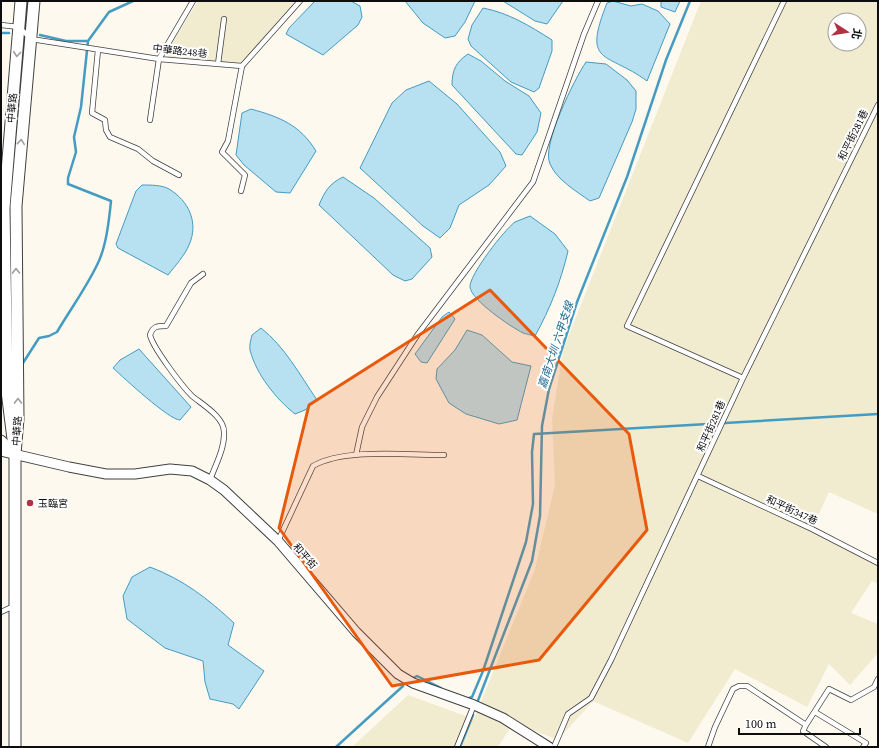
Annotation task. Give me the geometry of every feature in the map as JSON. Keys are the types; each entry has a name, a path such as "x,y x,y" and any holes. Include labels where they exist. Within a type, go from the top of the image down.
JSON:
{"street":[{"name":"中華路","path":"15,454 4,394 3,208 21,1"},
{"name":"中華路","path":"15,747 15,454 18,419 16,206 34,1"},
{"path":"1,440 15,454"},
{"name":"和平街","path":"1,451 69,468 106,474 135,474 170,470 192,472 210,480 224,490 278,541 356,632 398,674 413,683 474,705 503,718 549,747"}],"lane":[{"path":"150,120 159,59 193,1"},
{"path":"241,191 244,175 222,152 228,141 242,66 300,1"},
{"path":"356,455 362,427 376,397 418,334 534,182 584,34 598,1"},
{"path":"743,378 627,326 784,1"},
{"path":"218,64 224,19"},
{"path":"1,25 19,27 31,39"},
{"name":"中華路248巷","path":"31,39 159,59 242,66"},
{"path":"98,50 92,113 105,120 106,130 110,136 138,149 152,161 179,175"},
{"name":"和平街281巷","path":"554,747 568,714 591,698 598,685 743,378 878,105"},
{"path":"203,274 191,283 166,326 156,326 152,329 150,335 170,369 192,395 212,413 223,426 223,442 210,480"},
{"path":"278,541 313,466 325,459 356,455 444,455"},
{"name":"和平街347巷","path":"698,476 812,529 878,563"},
{"path":"1,612 15,606"},
{"path":"826,747 803,731 829,689 851,700 874,687 878,679"},
{"path":"708,747 715,727 733,689 739,686 747,686 806,725"},
{"path":"458,747 474,705"},
{"path":"815,712 866,743 863,747"}],"highlighted area":[{"path":"490,290 629,434 647,530 539,660 392,686 279,528 309,405"}],"shaded area":[{"path":"198,1 300,1 242,66 170,60 166,53"},
{"path":"701,1 878,1 878,514 829,492 812,529 878,559 878,584 872,581 851,613 878,624 878,653 850,685 829,664 807,707 735,669 688,743 593,701 558,740 514,722 498,747 352,747 408,695 474,719 535,569 555,485 552,419 563,350"}],"water":[{"path":"315,1 351,1 360,6 362,17 358,25 323,55 286,34 289,28"},
{"path":"405,1 475,1 465,22 455,36 445,38 423,23"},
{"path":"503,1 563,1 547,24 535,21"},
{"path":"613,1 631,6 642,4 658,11 670,24 647,81 610,60 602,54 598,47 597,38 600,23 607,3"},
{"path":"661,1 680,1 675,12 661,7"},
{"path":"483,8 502,13 527,25 552,40 552,51 539,88 534,92 511,82 471,46 468,39 472,25"},
{"path":"468,54 481,61 505,81 529,96 541,113 537,132 522,155 516,154 452,85 454,71 458,63"},
{"path":"586,62 606,64 627,80 636,91 636,109 632,122 599,198 590,201 567,185 557,175 550,164 549,155 550,143 560,112 574,82"},
{"path":"429,81 457,104 500,152 506,166 489,185 459,205 450,228 440,238 423,226 360,168 392,103 406,90"},
{"path":"251,109 271,115 296,128 310,142 316,151 290,193 276,192 244,165 236,155 242,113"},
{"path":"343,177 374,198 430,248 432,257 412,279 405,281 393,275 319,205 328,188 334,182"},
{"path":"142,185 160,186 169,189 182,200 190,213 193,229 192,237 182,257 168,275 118,248 116,244 136,191"},
{"path":"530,216 555,234 568,251 562,273 546,316 535,336 523,333 492,313 477,299 470,287 471,281 481,263 504,233 515,222"},
{"path":"449,312 455,319 427,363 421,362 415,354 442,317"},
{"path":"261,328 285,353 317,400 305,410 295,414 288,408 274,393 257,368 250,350 250,345 252,335"},
{"path":"467,330 482,335 512,362 531,366 517,420 499,424 466,414 449,403 436,379 437,369 455,350"},
{"path":"139,349 191,407 180,420 166,413 113,368 120,360"},
{"path":"150,567 195,590 234,623 228,645 264,671 239,709 233,704 210,699 205,682 203,661 165,648 127,619 123,596 132,577"}],"waterway":[{"path":"40,35 66,41 88,41 109,12 133,1"},
{"name":"嘉南大圳 六甲支線","path":"477,703 532,561 540,516 542,426 549,389 577,302 627,177 666,60 690,1"},
{"path":"1,33 9,33"},
{"path":"23,363 39,338 49,336 57,332 93,274 103,251 107,234 111,201 68,184 68,178 76,152 74,137 81,107 88,41"},
{"path":"467,699 472,697 483,671 526,542 533,504 532,452 534,434 878,414"},
{"path":"413,678 417,676 441,688"},
{"path":"336,747 403,686"},
{"name":"嘉南大圳 六甲支線","path":"460,747 473,715"}],"place":[{"name":"玉臨宮","path":"30,503"}]}
